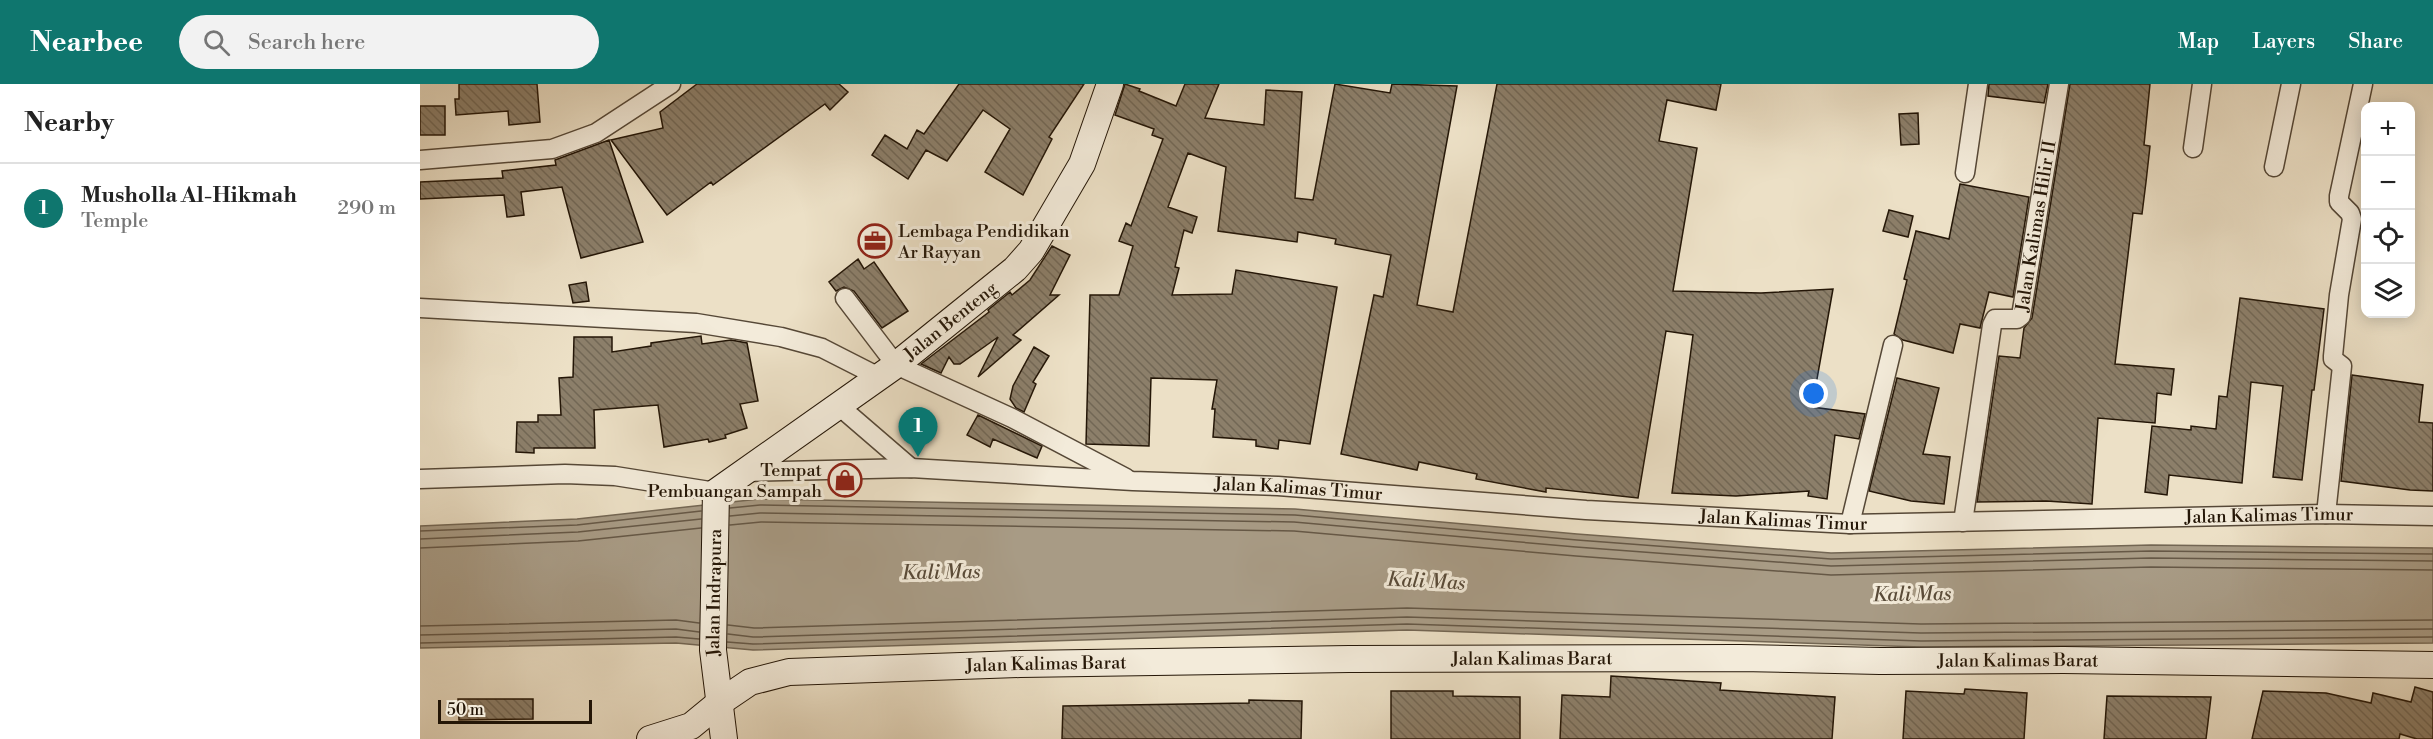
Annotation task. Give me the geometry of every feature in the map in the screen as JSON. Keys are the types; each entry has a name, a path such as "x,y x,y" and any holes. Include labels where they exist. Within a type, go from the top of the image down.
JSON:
{"street":[{"path":"420,159 552,148 578,140 612,124 671,84"},
{"name":"Jalan Benteng","path":"715,498 744,472 887,371 1015,269 1031,251 1082,164 1110,84"},
{"path":"1965,173 1978,84"},
{"name":"Jalan Kalimas Hilir II","path":"1963,522 1992,325 1995,319 2017,319 2020,316 2059,84"},
{"path":"2193,148 2202,84"},
{"path":"2274,167 2291,84"},
{"path":"2326,514 2342,366 2333,359 2333,356 2339,295 2352,219 2350,213 2339,202 2339,196 2362,84"},
{"path":"845,298 887,371"},
{"name":"Jalan Kalimas Timur","path":"420,308 696,322 781,337 822,348 1012,418 1133,481"},
{"path":"1850,524 1893,345"},
{"path":"839,406 911,468"},
{"name":"Jalan Kalimas Timur","path":"744,472 911,468 1133,481 1278,486 1586,510 1850,524 2326,514 2433,516"},
{"path":"420,479 566,474 615,476 715,498"},
{"name":"Jalan Indrapura","path":"715,498 713,650 724,739"},
{"name":"Jalan Kalimas Barat","path":"650,739 691,726 718,703 750,682 789,672 1043,663 1254,659 1740,658 2433,665"}],"water":[{"name":"Kali Mas","path":"759,499 1295,509 1577,534 1831,553 2151,545 2433,548 2433,643 1921,647 1407,630 753,650 676,643 420,648 420,526 577,519"}],"building":[{"path":"459,84 537,84 540,122 509,125 508,111 456,115 455,99 459,99"},
{"path":"697,84 839,84 848,92 830,110 825,104 713,185 711,182 667,215 611,140 663,128 660,112"},
{"path":"959,84 1084,84 1049,137 1052,139 1023,195 985,172 1010,129 983,110 947,161 926,150 908,179 872,155 885,135 907,149 917,130 924,134"},
{"path":"1125,84 1176,106 1185,84 1219,84 1205,118 1264,125 1266,90 1302,92 1295,198 1313,200 1335,84 1390,93 1392,84 1457,86 1417,305 1453,312 1497,84 1721,84 1716,110 1667,100 1659,141 1697,148 1673,291 1761,293 1833,289 1812,407 1865,414 1859,439 1835,435 1827,499 1808,496 1809,491 1736,496 1672,493 1693,335 1666,331 1638,498 1546,488 1546,492 1476,479 1477,474 1419,462 1417,470 1341,454 1374,295 1383,297 1391,255 1335,244 1336,239 1298,232 1297,242 1218,231 1226,167 1188,153 1168,207 1197,217 1192,233 1184,230 1175,267 1179,268 1172,295 1232,294 1236,270 1337,287 1310,444 1279,440 1278,449 1256,446 1256,440 1213,437 1215,409 1212,409 1217,380 1151,378 1149,446 1086,444 1090,295 1119,295 1133,246 1119,241 1126,223 1131,226 1163,139 1152,135 1154,129 1115,115"},
{"path":"1989,84 2048,84 2044,103 1988,96"},
{"path":"2070,84 2150,84 2144,145 2150,146 2142,214 2133,213 2115,364 2174,369 2171,395 2157,393 2155,423 2098,418 2092,504 2046,501 1977,502 1999,356 2020,358 2024,328 2032,318"},
{"path":"420,106 445,106 445,135 420,135"},
{"path":"1918,113 1919,144 1901,145 1899,114"},
{"path":"609,140 643,242 581,258 562,187 521,192 524,215 507,217 504,195 420,199 420,182 503,178 502,171 556,165 555,160"},
{"path":"1960,184 2029,197 2013,297 1989,292 1980,328 1960,324 1953,353 1903,340 1894,334 1916,231 1949,239"},
{"path":"1889,210 1913,216 1908,237 1883,231"},
{"path":"1052,246 1070,255 1050,295 1059,295 1013,335 1021,340 978,377 998,337 960,364 954,364 949,357 941,373 921,364 989,312 988,310 1010,292 1012,295 1030,280"},
{"path":"858,259 864,269 874,262 908,311 882,328 854,291 844,287 836,291 829,282"},
{"path":"586,282 589,301 573,303 569,285"},
{"path":"2240,298 2324,309 2302,480 2273,477 2283,386 2251,382 2242,483 2169,475 2167,495 2145,492 2152,426 2191,430 2191,426 2216,429 2219,396 2227,397"},
{"path":"701,336 702,344 731,340 747,343 758,401 740,404 747,428 725,435 726,438 709,442 708,439 664,447 658,405 594,410 595,448 534,448 534,453 516,452 517,422 538,422 538,415 561,415 559,378 573,377 574,337 612,337 612,352 651,346 651,343"},
{"path":"1034,347 1049,356 1033,382 1036,384 1024,412 1016,408 1010,399 1013,386"},
{"path":"2352,375 2423,385 2419,422 2433,423 2433,491 2341,481"},
{"path":"1897,378 1939,388 1923,454 1950,457 1944,504 1911,501 1869,491"},
{"path":"978,415 1042,446 1037,458 993,439 990,447 967,435"},
{"path":"1611,676 1721,683 1720,690 1835,697 1832,739 1560,739 1562,695 1610,697"},
{"path":"2415,687 2433,692 2433,739 2417,739 2400,734 2399,739 2252,739 2263,691 2326,693 2371,703 2373,693 2411,702"},
{"path":"1965,689 2027,693 2024,739 1903,739 1906,691 1964,694"},
{"path":"1391,691 1453,691 1453,696 1520,697 1520,739 1391,739"},
{"path":"2107,696 2211,697 2206,739 2104,739"},
{"path":"458,699 533,699 533,719 459,720"},
{"path":"1249,700 1302,701 1301,739 1062,739 1063,706 1249,703"}],"place":[{"name":"Lembaga Pendidikan Ar Rayyan","path":"875,241"},
{"name":"Musholla Al-Hikmah","path":"918,457"},
{"name":"Tempat Pembuangan Sampah","path":"845,480"}]}
